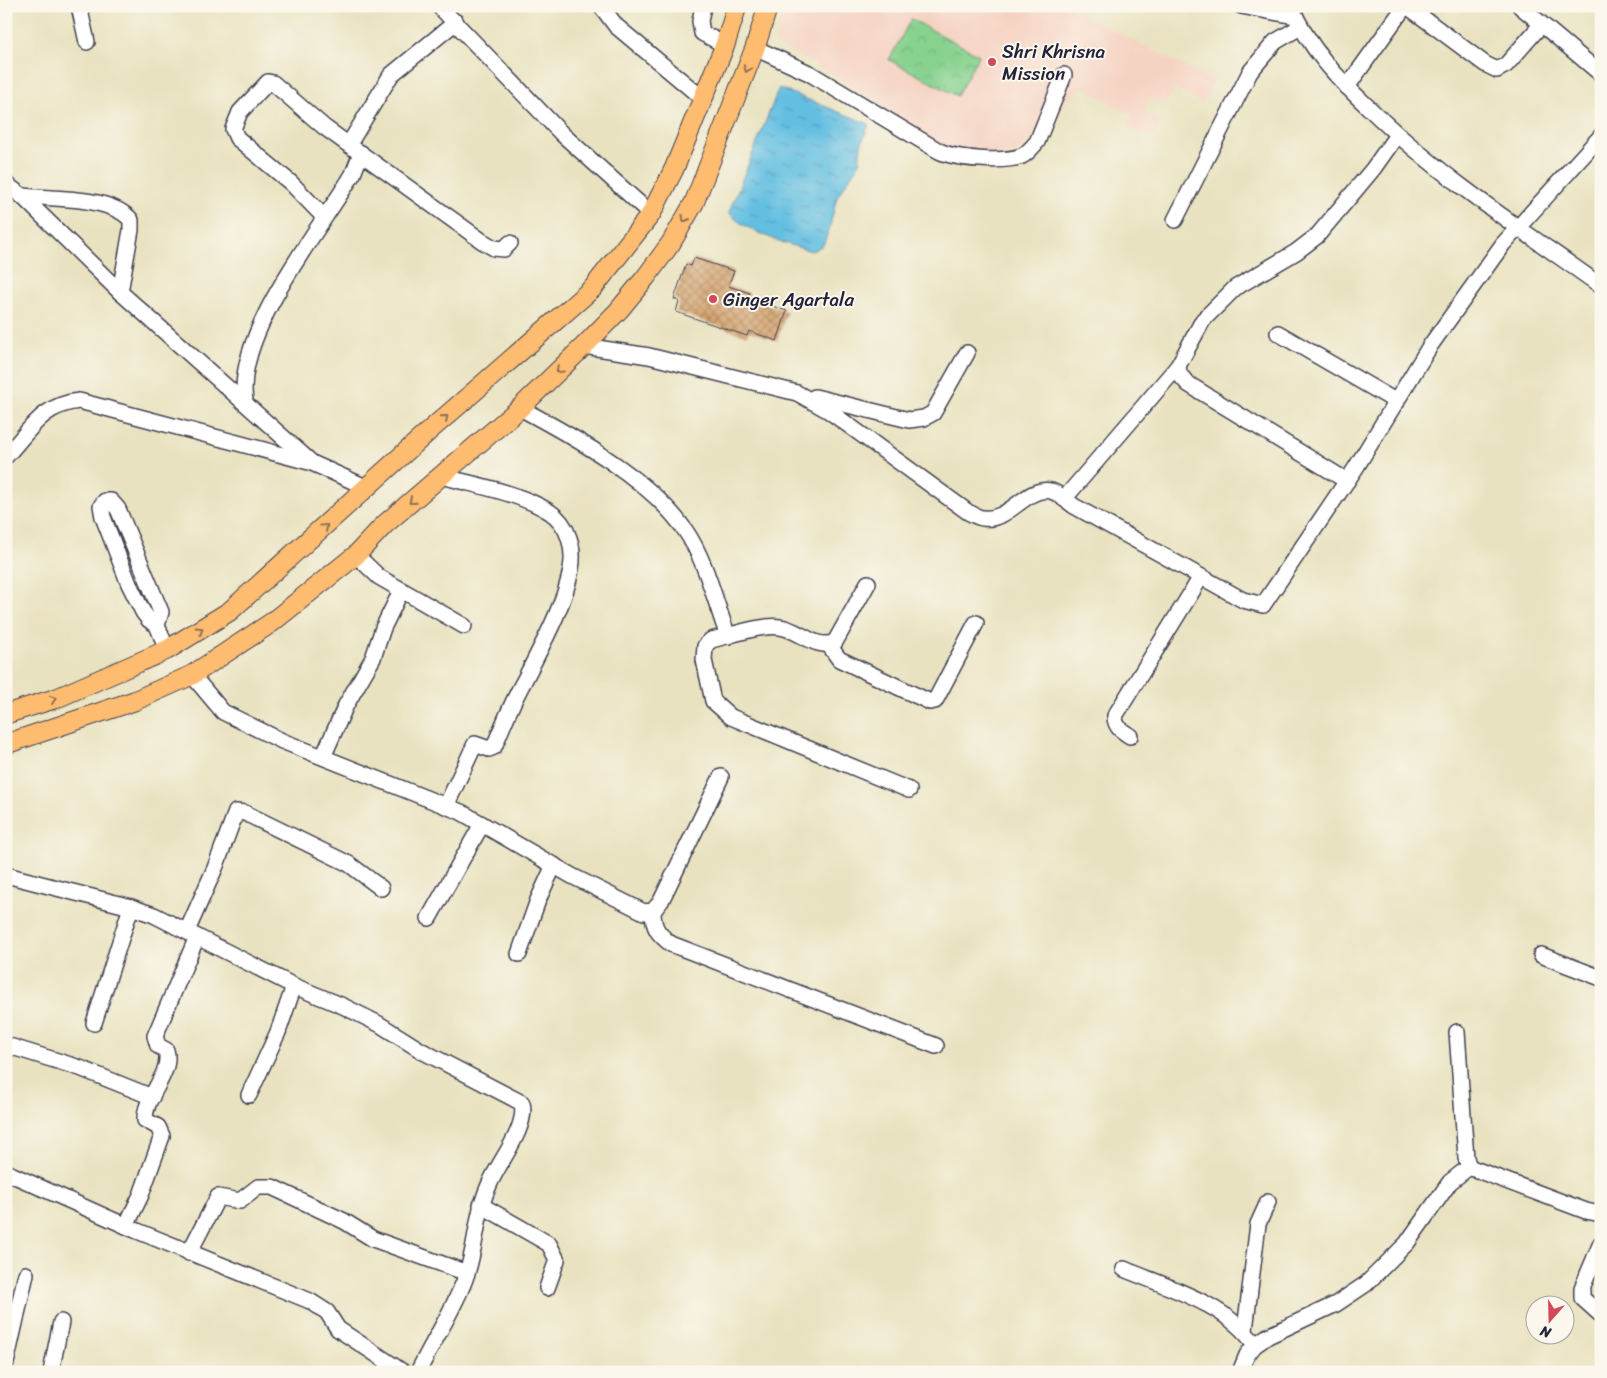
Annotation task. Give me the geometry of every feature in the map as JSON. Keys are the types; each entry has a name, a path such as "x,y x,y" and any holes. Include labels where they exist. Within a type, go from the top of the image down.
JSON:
{"main road":[{"path":"6,714 57,698 167,650 230,611 430,430 593,288 651,214 674,169 725,46 737,6"},
{"path":"6,744 134,700 192,675 271,623 356,556 384,525 520,408 619,310 671,243 694,203 755,48 768,6"}],"street":[{"path":"79,6 87,42"},
{"path":"439,6 562,134 651,214"},
{"path":"601,6 616,26 702,98"},
{"path":"704,6 700,21 702,33 725,46"},
{"path":"1241,6 1296,16 1326,64 1397,135 1516,228 1601,286"},
{"path":"1347,87 1406,6 1485,64 1497,70 1506,65 1541,25"},
{"path":"1520,6 1601,74"},
{"path":"1175,220 1250,72 1296,16"},
{"path":"245,402 243,388 247,367 262,322 324,217 353,174 355,149 391,75 456,22"},
{"path":"755,48 808,73 947,155 977,158 1016,158 1030,150 1036,142 1064,75"},
{"path":"324,217 290,183 237,138 234,129 235,123 246,105 264,83 269,82 355,149 494,248 504,249 510,243"},
{"path":"1064,499 1178,366 1202,320 1235,288 1296,252 1317,236 1373,169 1397,135"},
{"path":"797,393 829,411 968,512 983,518 1013,509 1031,494 1040,490 1053,492 1243,600 1252,604 1263,605 1347,480 1430,346 1503,244 1601,136"},
{"path":"6,184 22,196 120,292 312,463"},
{"path":"22,196 98,203 115,207 124,212 131,220 131,230 120,292"},
{"path":"1278,333 1397,402"},
{"path":"584,346 649,356 909,420 924,418 933,413 967,354"},
{"path":"1178,366 1179,374 1188,384 1347,480"},
{"path":"6,456 39,417 63,402 79,401 312,463 368,488"},
{"path":"520,408 591,449 666,506 690,539 702,565 728,636"},
{"path":"442,476 502,492 551,513 566,528 572,550 571,570 557,611 542,648 511,706 494,747 489,749 475,744 446,806"},
{"path":"157,625 161,612 118,509 111,501 105,501 101,506 103,517 129,584 143,612 149,620 157,625 167,650"},
{"path":"356,556 379,577 464,626"},
{"path":"1130,736 1120,730 1115,716 1201,577"},
{"path":"868,583 835,642 828,645 815,642 780,626 711,640 705,646 703,653 713,701 731,717 909,790"},
{"path":"323,757 346,705 373,658 383,628 401,591"},
{"path":"828,645 838,659 930,702 935,700 976,623"},
{"path":"192,675 224,712 323,757 446,806 644,912 653,911"},
{"path":"721,777 661,901 653,911 653,924 659,936 671,944 936,1046"},
{"path":"126,1226 141,1195 162,1136 158,1128 145,1120 152,1097 167,1062 166,1050 158,1046 155,1036 236,812 245,813 349,864 380,888"},
{"path":"429,918 482,824"},
{"path":"519,954 538,900 554,865"},
{"path":"6,875 131,907 192,934 294,986 343,1006 422,1051 522,1103 524,1112 520,1125 489,1184 481,1205 467,1273 418,1372"},
{"path":"94,1022 131,907"},
{"path":"1541,955 1601,978"},
{"path":"249,1096 278,1032 294,986"},
{"path":"1457,1032 1466,1158 1469,1167"},
{"path":"6,1045 80,1068 152,1097"},
{"path":"1469,1167 1586,1211 1601,1214"},
{"path":"1240,1372 1247,1355 1255,1345 1268,1336 1336,1304 1366,1284 1407,1243 1450,1182 1469,1167"},
{"path":"6,1172 126,1226 310,1301 326,1312 338,1329 404,1372"},
{"path":"190,1253 218,1197 240,1201 258,1187 272,1187 322,1210 373,1239 467,1273"},
{"path":"1245,1330 1258,1224 1268,1202"},
{"path":"481,1205 549,1244 556,1260 547,1288"},
{"path":"1601,1243 1582,1288 1582,1298 1601,1315"},
{"path":"1124,1269 1193,1298 1245,1330 1255,1345"},
{"path":"6,1363 26,1274"},
{"path":"51,1372 62,1322"}],"shaded area":[{"name":"Shri Khrisna Mission","path":"785,6 1065,6 1213,81 1202,104 1175,88 1166,104 1149,98 1143,113 1160,121 1154,138 1126,126 1132,115 1082,87 1014,155 953,155 848,83 775,43"}],"green space":[{"path":"911,19 979,55 957,96 889,60"}],"water":[{"path":"779,88 869,124 861,145 859,164 837,197 829,230 823,245 812,251 755,231 735,219 729,212"}],"building":[{"name":"Ginger Agartala","path":"694,258 734,271 728,286 750,293 748,298 787,311 777,341 749,331 747,336 676,312 679,301 674,299 686,264 691,266"}],"place":[{"name":"Shri Khrisna Mission","path":"992,62"},
{"name":"Ginger Agartala","path":"713,299"}]}
